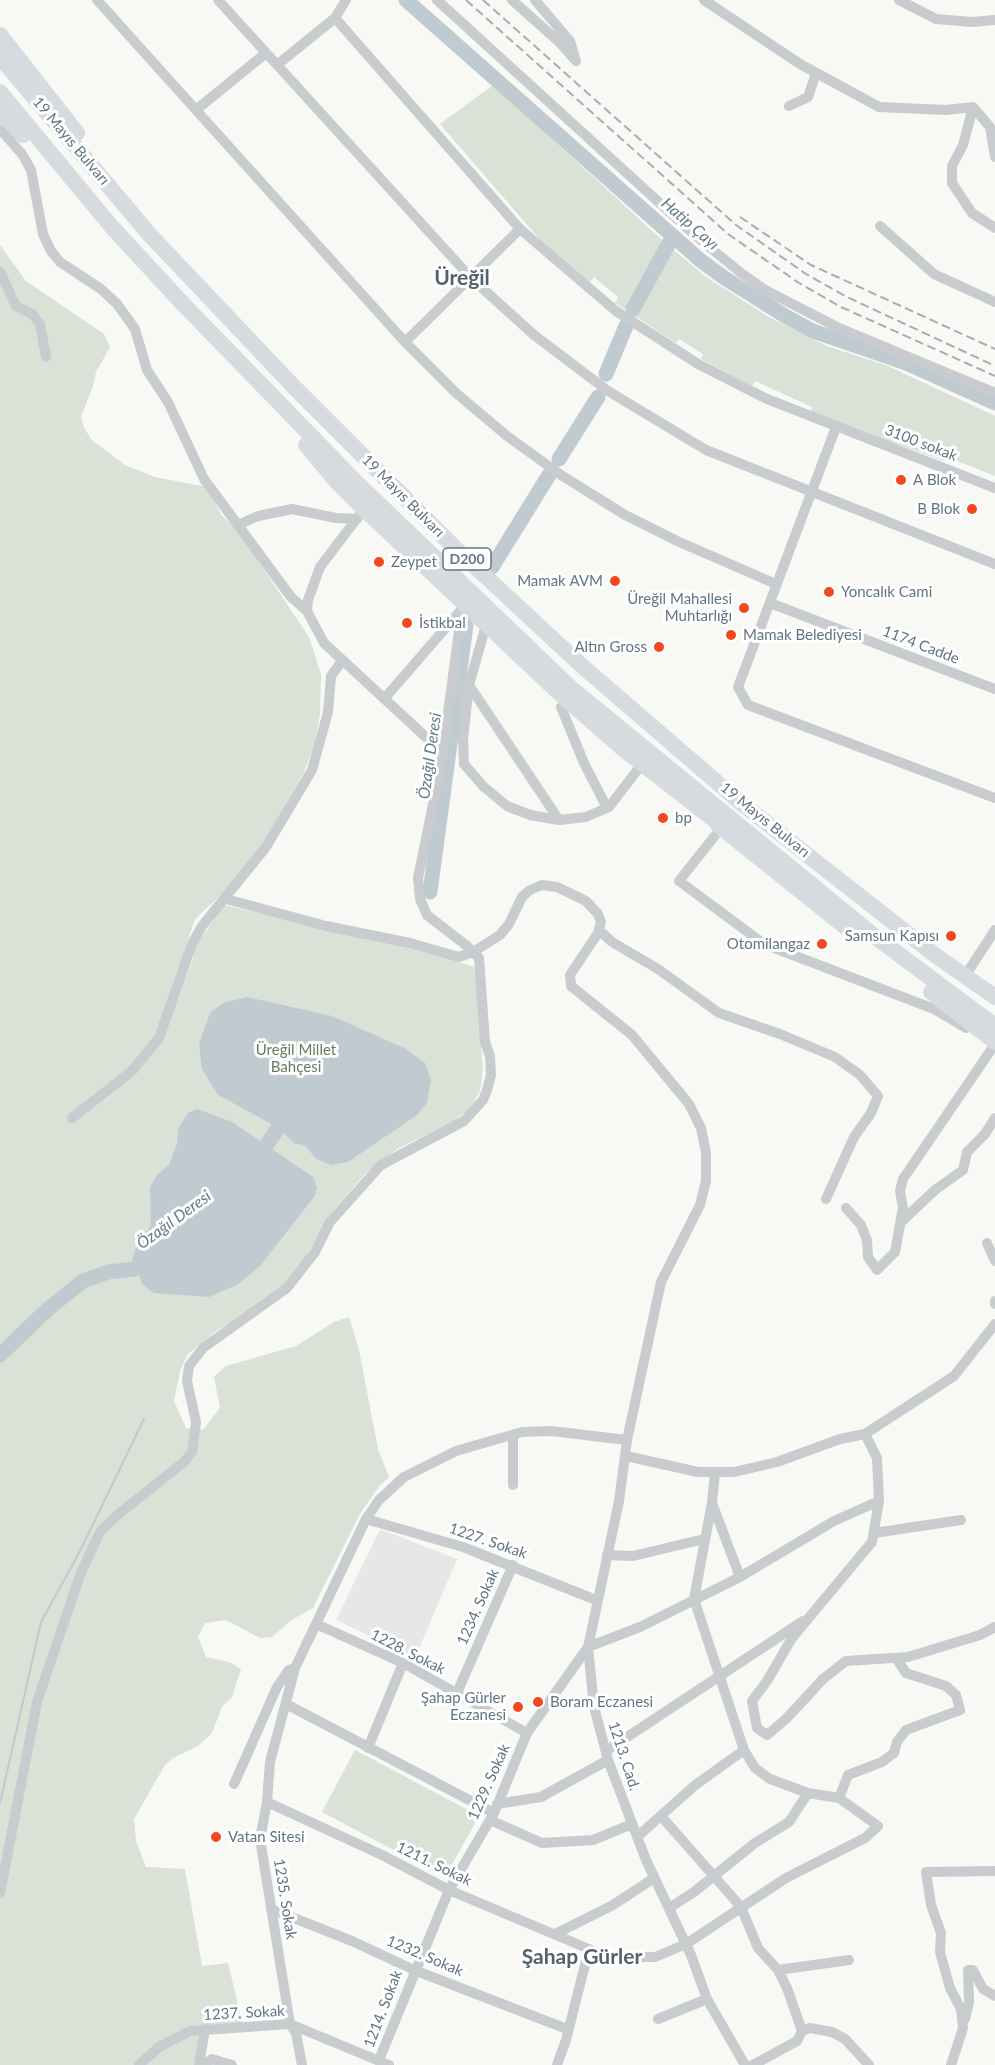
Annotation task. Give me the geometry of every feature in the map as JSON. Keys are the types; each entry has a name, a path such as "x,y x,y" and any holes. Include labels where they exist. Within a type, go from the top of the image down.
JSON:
{"highway":[{"path":"0,35 54,102 149,234"},
{"name":"19 Mayıs Bulvarı","path":"0,57 149,234 294,387 454,547 582,666 741,802 995,997"},
{"name":"19 Mayıs Bulvarı","path":"0,92 111,226 274,398 358,484 572,689 791,870 873,935 995,1026"},
{"path":"0,112 111,226"},
{"path":"274,398 302,440 361,514 432,574 464,607 561,695 790,885 995,1043"},
{"path":"432,574 454,577"},
{"path":"717,824 791,870"}],"street":[{"path":"97,0 405,342 456,393 507,436 561,476 646,525 776,584"},
{"path":"218,0 471,278 534,335 608,391 706,450 809,493 995,564"},
{"path":"277,65 335,18 345,0"},
{"path":"437,0 697,237 741,273 767,291 837,327 995,393"},
{"path":"512,0 558,41 576,61 570,41 535,0"},
{"path":"704,0 816,73 879,107 946,110 973,107"},
{"path":"899,0 936,19 972,22 995,20"},
{"name":"3100 sokak","path":"335,18 520,229 615,311 698,364 768,399 995,488"},
{"path":"196,110 266,53"},
{"path":"789,106 808,98 816,73"},
{"path":"973,107 990,128 995,157"},
{"path":"973,107 963,145 952,166 952,183 972,213 995,228"},
{"path":"0,129 22,154 31,170 43,234 51,251 60,262 101,289 117,304 135,329 147,370 168,402 204,479 291,597 307,611 324,643 442,752"},
{"path":"880,226 934,274 995,302"},
{"path":"405,342 520,229"},
{"path":"0,272 16,306 32,314 40,324 46,357"},
{"path":"836,427 809,493 738,687 748,705 995,798"},
{"path":"238,525 258,516 292,508 336,518 361,514"},
{"path":"307,611 308,600 320,567 361,514"},
{"name":"1174 Cadde","path":"770,603 994,686"},
{"path":"384,699 464,607"},
{"path":"0,1893 37,1702 80,1575 100,1532 115,1517 184,1462 192,1452 196,1422 187,1381 189,1366 203,1348 287,1288 315,1252 330,1222 381,1165 464,1121 483,1100 491,1075 490,1056 485,1042 482,976 478,958 427,915 420,899 418,878 442,752 464,607"},
{"path":"486,625 470,685 464,764 471,775 507,806 530,815 559,820 586,817 607,808 642,764"},
{"path":"72,1118 123,1078 150,1052 159,1038 192,944 202,926 266,847 312,770 328,712 331,676 342,661"},
{"path":"470,685 559,820"},
{"path":"561,707 572,737 607,808"},
{"path":"717,824 679,881 764,944 934,1009 966,1028"},
{"path":"226,898 326,926 410,943 453,957 473,952 500,935 509,924 522,897 542,885 557,887 586,902 598,914 601,922 599,930 612,942 658,969 719,1013 835,1057 860,1075 878,1096 871,1113 854,1137 826,1199"},
{"name":"1213. Cad.","path":"599,930 570,975 571,986 633,1035 690,1104 701,1128 706,1152 706,1181 700,1205 661,1282 627,1440 626,1456 588,1647 594,1707 607,1755 654,1878 686,1944 706,1999 745,2065"},
{"path":"965,976 995,930"},
{"path":"846,1208 861,1225 867,1240 868,1257 878,1270 895,1252 903,1208 900,1191 903,1179 995,1043"},
{"path":"901,1222 935,1190 963,1170 968,1152 985,1134 995,1118"},
{"path":"987,1243 995,1262"},
{"path":"626,1456 698,1472 734,1472 777,1462 840,1439 865,1434 954,1376 995,1324"},
{"path":"234,1784 277,1688 289,1670 295,1668 366,1519 379,1500 404,1477 456,1451 513,1435 551,1431 627,1440"},
{"path":"865,1434 877,1458 879,1501 872,1542 792,1638 767,1681 752,1701 757,1728 767,1735 786,1719 823,1679 846,1661 896,1658 941,1648 980,1635 995,1627"},
{"path":"513,1435 513,1485"},
{"path":"715,1472 712,1503 694,1599 744,1750 755,1768 770,1779 808,1793 839,1798 848,1775 882,1762 894,1753 897,1742 906,1730 960,1710 956,1695 946,1686 906,1673 896,1658"},
{"path":"588,1647 640,1627 740,1577 834,1521 879,1501"},
{"path":"712,1503 740,1577"},
{"name":"1227. Sokak","path":"366,1519 513,1565 596,1600"},
{"path":"874,1533 961,1521"},
{"path":"607,1555 633,1556 704,1539"},
{"name":"1234. Sokak","path":"456,1695 513,1565"},
{"path":"494,1812 541,1797 607,1755 720,1674 810,1616"},
{"name":"1228. Sokak","path":"316,1624 403,1663 456,1695 527,1733"},
{"name":"1229. Sokak","path":"414,1970 449,1890 494,1812 527,1733 588,1647"},
{"path":"368,1748 403,1663"},
{"name":"1235. Sokak","path":"295,1668 270,1762 267,1802 260,1839 290,2024 296,2033 302,2065"},
{"path":"286,1704 494,1812 542,1843 593,1840 632,1824"},
{"path":"637,1837 694,1786 744,1750"},
{"path":"669,1908 694,1892 755,1843 789,1822 808,1793"},
{"name":"1211. Sokak","path":"267,1802 382,1855 449,1890 608,1957 655,1957 686,1944 786,1878 865,1838 878,1826 839,1798"},
{"path":"661,1816 741,1907 758,1948 778,1970 802,2031"},
{"path":"963,2028 962,2009 950,1988 940,1952 941,1933 931,1905 926,1872 995,1871"},
{"path":"555,1934 613,1905 654,1878"},
{"name":"1232. Sokak","path":"271,1909 352,1941 414,1970 567,2029"},
{"path":"558,2065 589,1949"},
{"path":"778,1970 849,1960"},
{"name":"1214. Sokak","path":"384,2062 414,1970"},
{"path":"951,2065 969,2002 968,1970 973,1970 983,1989 995,1996"},
{"path":"658,2019 706,1999"},
{"name":"1237. Sokak","path":"139,2065 172,2039 190,2031 290,2024 384,2062"},
{"path":"753,2065 797,2041 802,2031 810,2028 832,2032 845,2039 869,2065"},
{"path":"199,2065 205,2029"},
{"path":"204,2065 212,2059 232,2065"}],"shaded area":[{"path":"380,1529 457,1559 415,1658 336,1620"}],"green space":[{"path":"493,85 661,239 706,277 769,317 827,346 888,366 995,416 995,476 947,457 944,461 810,413 812,407 755,381 752,386 701,359 703,354 679,339 676,343 615,303 618,297 594,277 589,283 542,242 440,124"},
{"name":"Üreğil Millet Bahçesi","path":"0,245 26,281 104,334 110,347 96,372 81,417 84,428 92,440 125,465 155,477 207,487 222,516 237,529 309,637 321,674 320,713 315,743 304,772 261,850 238,879 195,919 156,1036 143,1064 163,1036 193,959 193,950 224,905 421,950 474,967 478,983 478,1014 483,1068 480,1091 470,1108 453,1122 397,1149 365,1174 332,1212 289,1281 265,1301 215,1332 187,1355 180,1371 174,1401 186,1428 203,1430 220,1408 214,1377 226,1366 296,1346 334,1322 349,1317 359,1350 378,1449 389,1477 380,1485 360,1514 313,1608 293,1619 272,1637 260,1638 226,1620 205,1623 198,1637 206,1657 229,1662 241,1669 232,1697 222,1707 212,1733 198,1746 173,1758 165,1765 134,1819 136,1841 146,1867 185,1869 202,1966 228,1963 243,2025 205,2029 200,2065 0,2065"},
{"path":"355,1750 479,1816 445,1877 322,1812"}],"water":[{"path":"247,997 332,1016 404,1048 425,1063 431,1080 427,1103 417,1115 348,1162 331,1165 315,1158 306,1146 294,1143 279,1128 218,1095 202,1069 199,1044 210,1013 223,1003"},
{"path":"197,1109 232,1122 313,1177 317,1188 314,1197 260,1266 237,1285 209,1297 154,1293 143,1285 132,1260 135,1250 151,1225 150,1187 157,1175 169,1165 177,1144 178,1129 188,1113"}],"waterway":[{"name":"Hatip Çayı","path":"406,0 700,260 723,277 813,331 906,363 995,403"},
{"name":"Özağıl Deresi","path":"633,309 673,236"},
{"name":"Özağıl Deresi","path":"606,374 626,326"},
{"name":"Özağıl Deresi","path":"559,459 598,397"},
{"name":"Özağıl Deresi","path":"492,567 549,475"},
{"name":"Özağıl Deresi","path":"430,892 466,625"},
{"name":"Özağıl Deresi","path":"255,1162 289,1112"},
{"name":"Özağıl Deresi","path":"0,1355 48,1309 83,1281 108,1272 135,1269 154,1261"},
{"path":"0,1803 41,1622 80,1551 144,1419"}],"railway":[{"path":"466,0 728,234 799,283 841,307 995,376"},
{"path":"483,0 736,225 806,274 847,297 995,366"},
{"path":"740,217 811,265 995,349"}],"place":[{"name":"A Blok","path":"901,480"},
{"name":"B Blok","path":"972,509"},
{"name":"Zeypet","path":"379,562"},
{"name":"Mamak AVM","path":"615,581"},
{"name":"Yoncalık Cami","path":"829,592"},
{"name":"Üreğil Mahallesi Muhtarlığı","path":"744,608"},
{"name":"İstikbal","path":"407,623"},
{"name":"Mamak Belediyesi","path":"731,635"},
{"name":"Altın Gross","path":"659,647"},
{"name":"bp","path":"663,818"},
{"name":"Samsun Kapısı","path":"951,936"},
{"name":"Otomilangaz","path":"822,944"},
{"name":"Boram Eczanesi","path":"538,1702"},
{"name":"Şahap Gürler Eczanesi","path":"518,1707"},
{"name":"Vatan Sitesi","path":"216,1837"}],"district":[{"name":"Üreğil","path":"462,278"},
{"name":"Şahap Gürler","path":"582,1957"}]}
